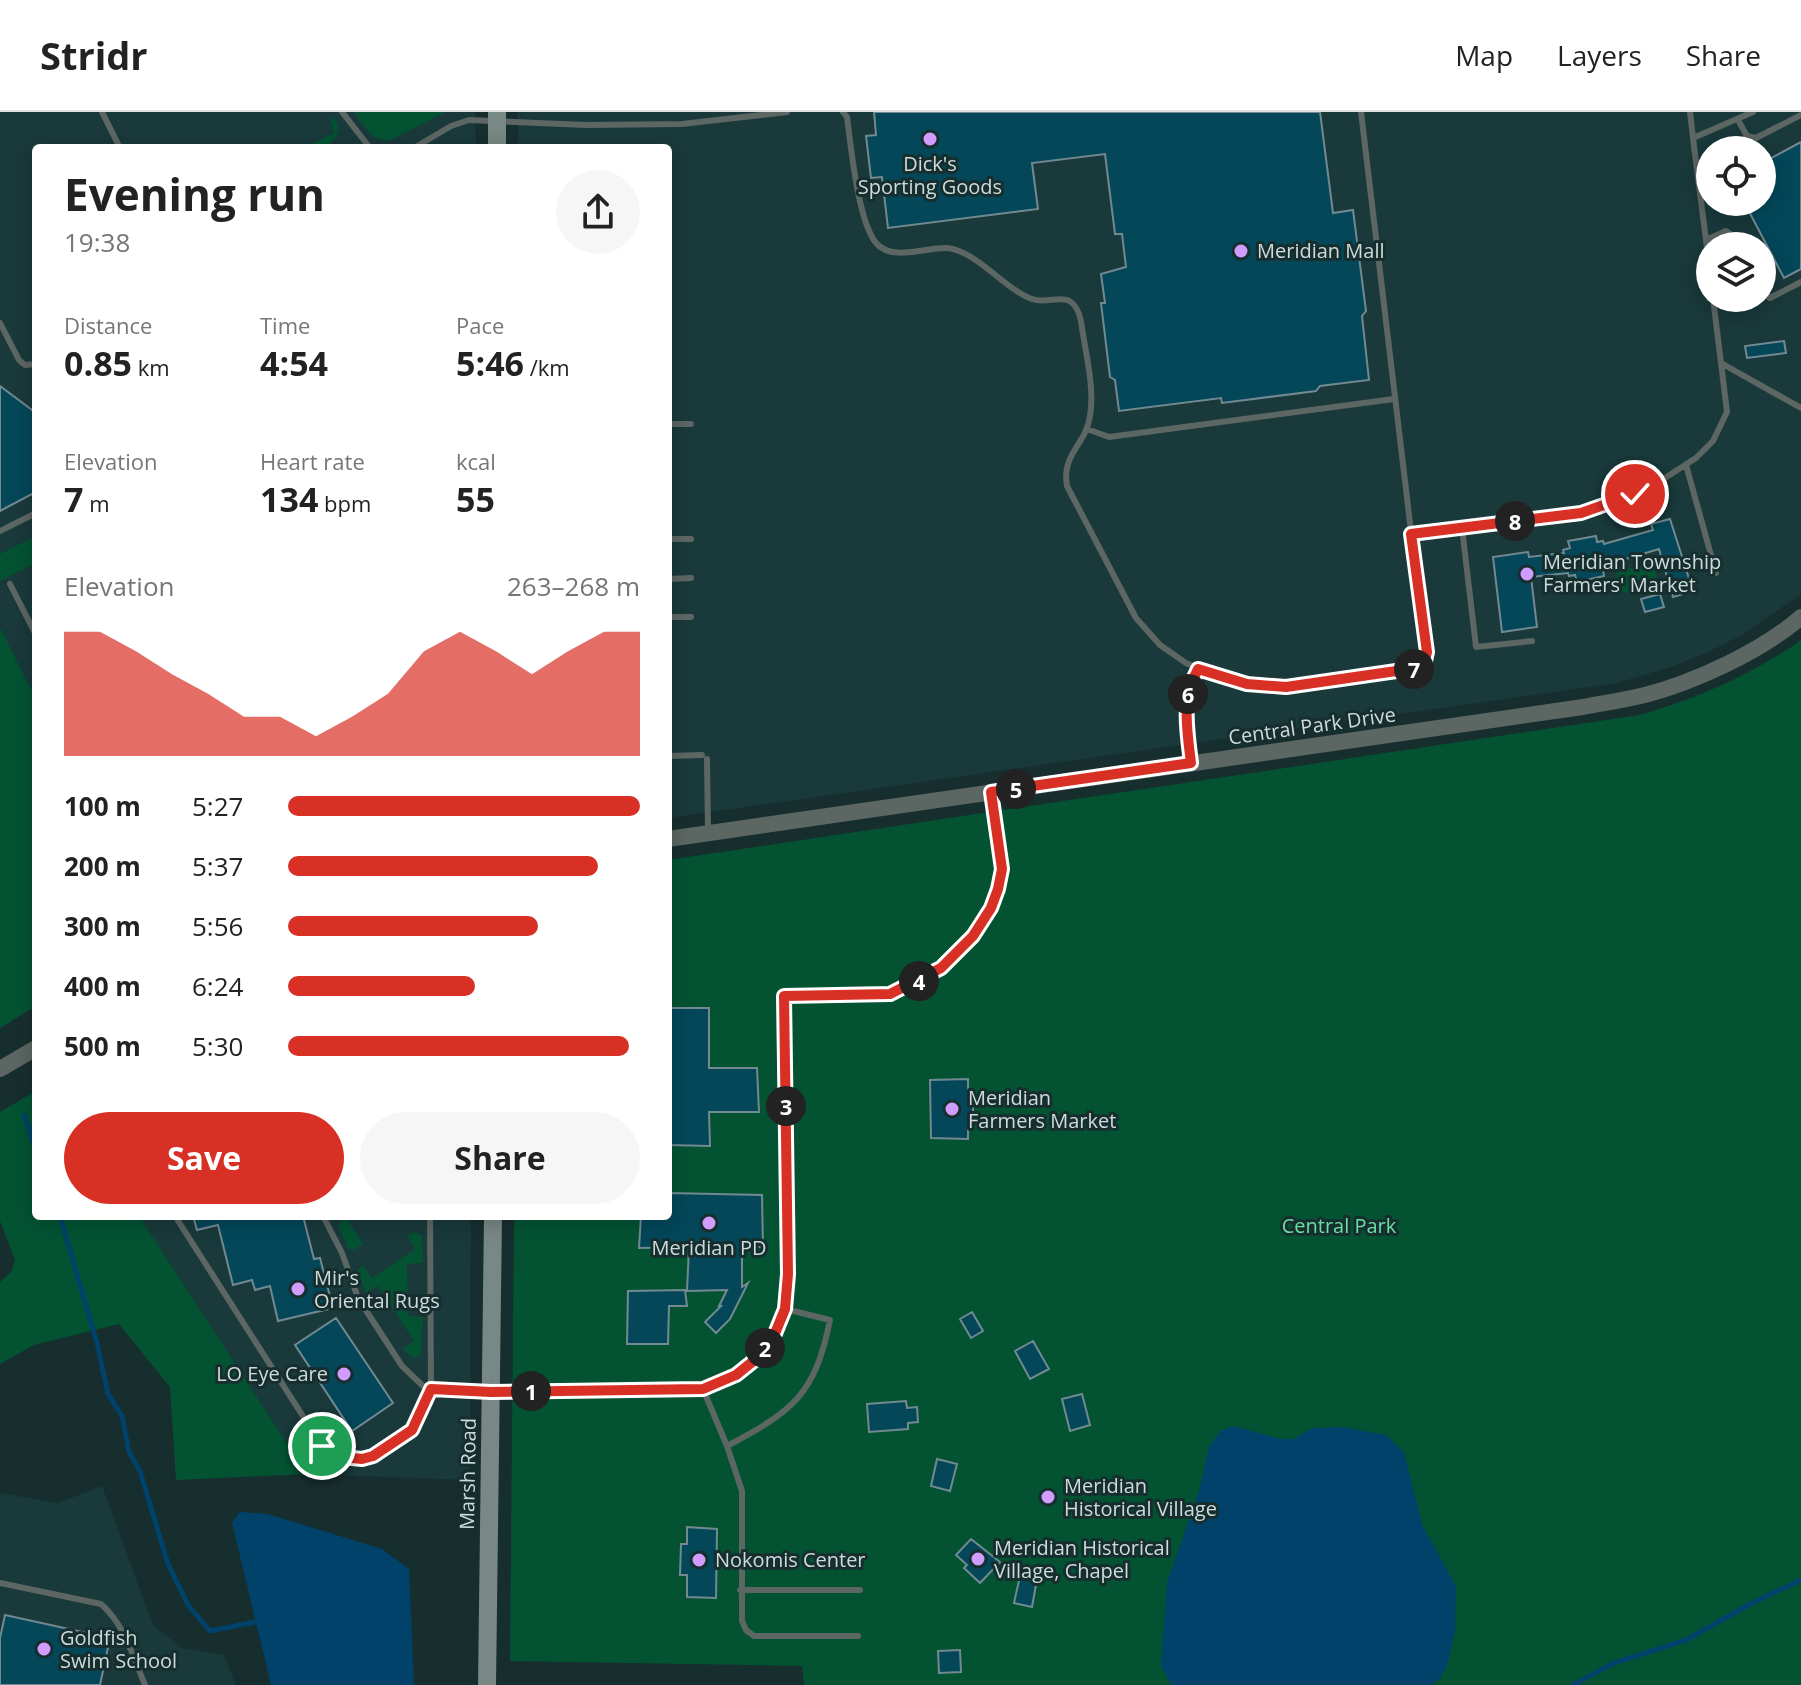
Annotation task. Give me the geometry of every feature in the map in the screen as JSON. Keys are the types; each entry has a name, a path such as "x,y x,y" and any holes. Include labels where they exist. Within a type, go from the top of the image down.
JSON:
{"main road":[{"path":"497,116 497,144"},
{"name":"Marsh Road","path":"487,1685 493,1220"}],"street":[{"name":"Central Park Drive","path":"672,839 1568,709 1645,695 1697,677 1750,650 1801,617"},
{"path":"0,1069 32,1050"}],"lane":[{"path":"102,112 118,144"},
{"path":"342,112 367,144"},
{"path":"613,112 615,124"},
{"path":"703,112 705,123"},
{"path":"421,144 456,123 497,116 615,124 705,123 787,112"},
{"path":"843,112 847,117 856,180 865,216 871,235 879,246 891,252 954,250 1032,299 1060,298 1076,309 1081,321 1091,398 1087,429 1066,464 1065,477 1070,494 1136,618 1160,645 1198,669 1247,684 1286,687 1417,668 1425,661 1427,652 1361,112"},
{"path":"1690,112 1705,232"},
{"path":"1693,138 1753,112"},
{"path":"1738,120 1747,136 1756,138 1801,115"},
{"path":"1776,295 1801,282"},
{"path":"1411,534 1593,510 1635,494 1686,465 1713,441 1727,412 1715,312"},
{"path":"0,323 21,363 32,365"},
{"path":"1721,363 1801,408"},
{"path":"1087,429 1109,437 1394,399"},
{"path":"672,424 691,424"},
{"path":"1686,465 1716,573"},
{"path":"0,531 32,515"},
{"path":"1462,528 1476,647 1532,641"},
{"path":"672,539 691,539"},
{"path":"672,579 691,578"},
{"path":"10,584 32,627"},
{"path":"672,617 691,617"},
{"path":"1191,763 1186,708 1189,688 1198,669"},
{"path":"672,756 704,757 708,835"},
{"path":"325,1220 342,1253 358,1298 408,1374 431,1389 491,1392 703,1389 736,1375 756,1359 774,1336 785,1309 788,1242 784,996 890,994 941,968 963,947 991,908 1002,869 991,792"},
{"path":"178,1220 322,1446 352,1459 362,1459 382,1451 416,1426 431,1389 430,1220"},
{"path":"727,1446 784,1413 809,1385 823,1357 830,1320 785,1309"},
{"path":"703,1389 742,1491 740,1590 742,1621 746,1630 754,1636 858,1636"},
{"path":"0,1583 101,1604 116,1621 145,1685"},
{"path":"740,1590 860,1590"}],"shaded area":[{"path":"0,112 475,112 476,144 32,144 32,691 0,627"},
{"name":"Meridian Mall","path":"518,112 1801,112 1801,594 1742,635 1671,667 1617,683 672,817 672,144 518,144"},
{"path":"141,1220 471,1220 470,1480 307,1474"},
{"path":"102,1486 153,1625 182,1648 224,1655 236,1685 0,1685 0,1493 58,1503"}],"green space":[{"path":"354,112 445,112 391,140 385,140 369,132"},
{"path":"330,118 335,119 337,124 335,138 329,144 312,144 334,133"},
{"path":"32,538 32,565 0,581 0,554"},
{"path":"1648,564 1655,570 1653,585 1628,593 1618,591 1613,582 1617,573"},
{"path":"0,627 32,691 32,1008 0,1028"},
{"name":"Central Park","path":"1801,640 1801,1685 804,1685 802,1666 510,1661 514,1220 672,1220 672,859 1640,715 1724,684"},
{"path":"32,1093 32,1220 142,1220 307,1474 176,1480 170,1387 119,1324 34,1345 0,1364 0,1282 11,1272 15,1260 0,1221 0,1112"},
{"path":"348,1220 363,1244 349,1249 338,1226"},
{"path":"415,1232 422,1236 423,1263 407,1264 408,1316 423,1317 421,1355 414,1359 402,1349 414,1341 378,1286 366,1293 357,1271 363,1265 372,1278 415,1249 407,1236"}],"water":[{"path":"1234,1426 1281,1439 1293,1439 1313,1428 1342,1427 1386,1435 1404,1452 1423,1527 1456,1586 1455,1632 1448,1663 1440,1679 1431,1685 1171,1685 1161,1666 1167,1582 1199,1492 1209,1446 1222,1430"},
{"path":"240,1512 268,1514 382,1549 409,1569 414,1685 271,1685 232,1523"}],"building":[{"name":"Meridian Mall","path":"874,112 1320,112 1333,213 1353,210 1366,311 1362,316 1369,380 1320,386 1316,391 1222,403 1221,398 1119,411 1115,380 1110,377 1101,303 1105,303 1101,274 1126,267 1122,234 1115,234 1105,154 1032,163 1038,209 888,228 882,177 871,178 866,136 876,135"},
{"path":"1801,142 1801,269 1784,278 1776,263 1776,232 1760,232 1751,216 1776,216 1776,155"},
{"path":"1784,341 1786,353 1747,358 1745,346"},
{"path":"0,386 32,410 32,494 0,511"},
{"name":"Meridian Township Farmers' Market","path":"1670,519 1693,591 1673,597 1659,549 1609,564 1609,568 1603,569 1604,576 1577,582 1575,575 1569,576 1568,573 1531,577 1537,627 1502,632 1493,557 1528,552 1529,557 1564,553 1563,550 1570,548 1568,541 1596,536 1597,542 1603,541 1604,544 1653,530 1651,524"},
{"path":"1660,594 1664,607 1645,612 1641,599"},
{"path":"672,1008 709,1008 709,1068 757,1068 759,1112 709,1112 710,1146 672,1145"},
{"name":"Meridian Farmers Market","path":"968,1079 968,1092 973,1090 973,1127 968,1127 968,1139 931,1138 930,1080"},
{"path":"672,1193 762,1195 763,1247 742,1247 742,1287 748,1283 730,1319 716,1333 705,1322 721,1306 727,1290 687,1291 689,1247 639,1248 641,1220 672,1220"},
{"path":"194,1220 304,1220 314,1259 320,1258 333,1308 278,1321 270,1286 255,1290 252,1280 233,1285 218,1225 197,1230"},
{"path":"685,1290 687,1306 669,1306 668,1344 627,1344 628,1291"},
{"path":"972,1312 983,1331 971,1338 960,1319"},
{"name":"LO Eye Care","path":"336,1318 393,1403 352,1431 295,1345"},
{"path":"1033,1341 1049,1369 1030,1379 1015,1351"},
{"path":"1082,1394 1090,1425 1070,1431 1062,1399"},
{"path":"906,1401 907,1408 917,1407 918,1422 908,1423 908,1429 869,1432 867,1404"},
{"path":"937,1459 957,1464 950,1491 931,1486"},
{"name":"Nokomis Center","path":"687,1527 717,1529 716,1598 687,1597 687,1575 680,1575 681,1544 687,1544"},
{"name":"Meridian Historical Village, Chapel","path":"971,1539 1000,1562 980,1583 956,1555"},
{"path":"1020,1576 1037,1579 1032,1607 1014,1603"},
{"path":"5,1615 110,1638 100,1685 0,1685 0,1638"},
{"path":"960,1650 961,1672 939,1673 938,1651"}],"waterway":[{"path":"24,1115 32,1138"},
{"path":"61,1220 97,1343 108,1394 122,1416 129,1452 140,1471 168,1564 188,1605 210,1631 256,1622"},
{"path":"1573,1685 1614,1663 1686,1640 1801,1580"}],"place":[{"name":"Dick's Sporting Goods","path":"930,139"},
{"name":"Meridian Mall","path":"1241,251"},
{"name":"Meridian Township Farmers' Market","path":"1527,574"},
{"name":"Meridian Farmers Market","path":"952,1109"},
{"name":"Meridian PD","path":"709,1223"},
{"name":"Mir's Oriental Rugs","path":"298,1289"},
{"name":"LO Eye Care","path":"344,1374"},
{"name":"Meridian Historical Village","path":"1048,1497"},
{"name":"Meridian Historical Village, Chapel","path":"978,1559"},
{"name":"Nokomis Center","path":"699,1560"},
{"name":"Goldfish Swim School","path":"44,1649"}],"route":[{"path":"322,1446 334,1455 352,1459 373,1456 416,1426 431,1389 491,1392 703,1389 736,1375 756,1359 774,1336 785,1309 788,1242 784,996 890,994 941,968 973,936 991,908 998,889 1002,869 991,792 1191,763 1186,708 1189,688 1198,669 1247,684 1286,687 1417,668 1425,661 1427,652 1411,534 1581,513 1635,494"}]}
